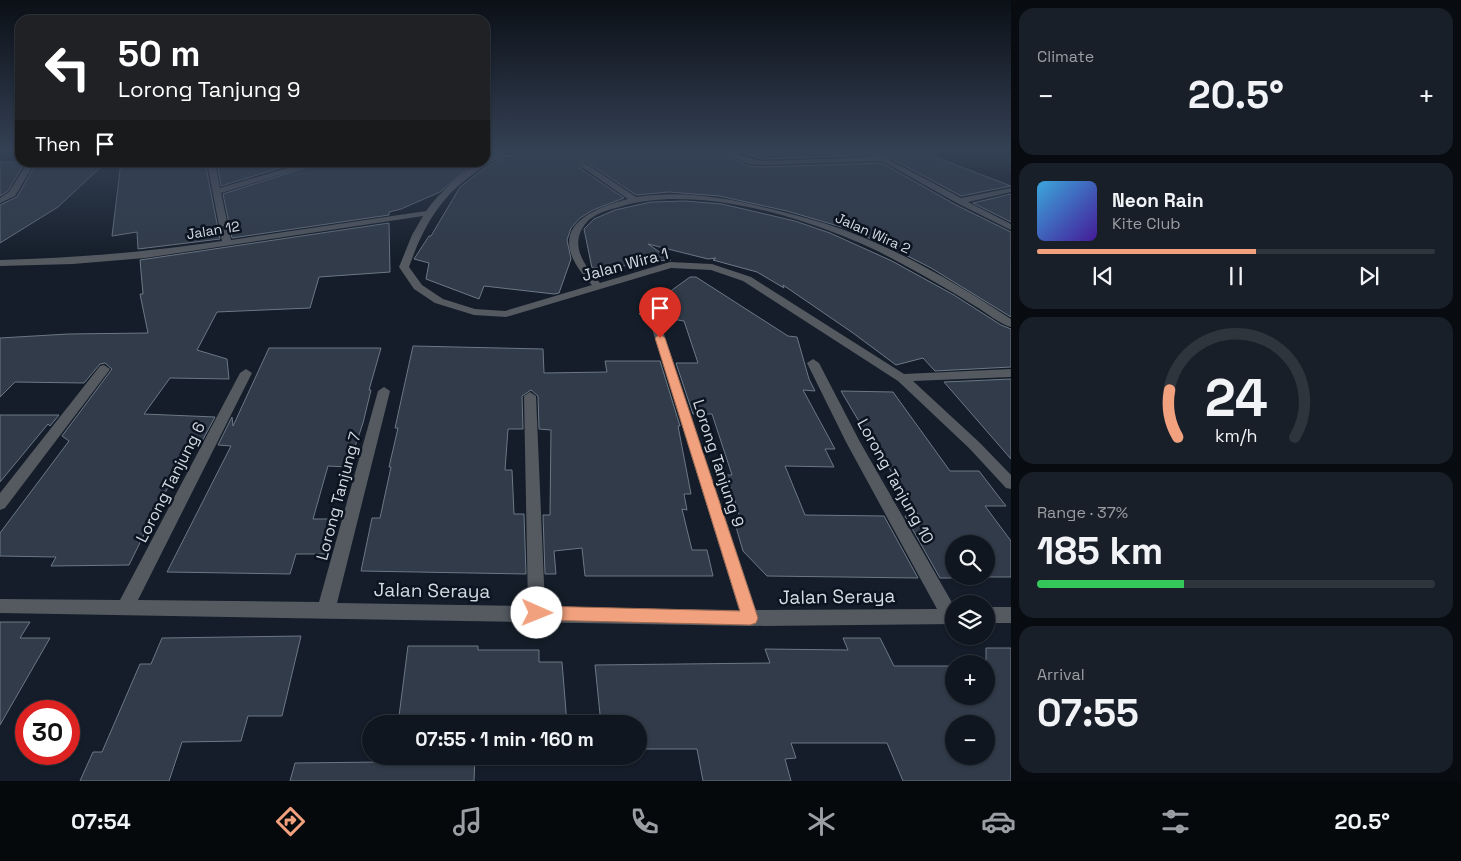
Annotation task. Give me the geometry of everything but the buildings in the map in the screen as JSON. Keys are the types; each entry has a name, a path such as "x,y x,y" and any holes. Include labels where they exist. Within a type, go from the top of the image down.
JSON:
{"street":[{"path":"0,201 12,194 16,187"},
{"path":"216,187 226,242"},
{"path":"218,191 230,187"},
{"path":"429,213 450,187"},
{"path":"617,187 633,199"},
{"path":"936,187 1011,227"},
{"path":"960,201 1011,190"},
{"path":"0,194 12,194"},
{"name":"Jalan Wira 2","path":"598,286 578,264 574,251 573,235 582,221 604,208 633,199 686,196 729,202 828,227 884,250 1011,324"},
{"name":"Jalan 12","path":"0,263 91,260 145,255 429,213"},
{"name":"Jalan Wira 1","path":"429,213 412,245 404,267 418,287 440,301 474,312 506,314 670,264 712,267 747,279 902,378 975,446 1011,484"},
{"name":"Lorong Tanjung 9","path":"654,319 750,618"},
{"name":"Lorong Tanjung 10","path":"813,363 853,442 945,604"},
{"path":"0,504 104,369"},
{"name":"Lorong Tanjung 6","path":"124,608 246,373"},
{"path":"902,378 1011,373"},
{"name":"Lorong Tanjung 7","path":"326,610 384,391"},
{"path":"530,396 537,613"},
{"name":"Jalan Seraya","path":"0,606 537,613 750,618 945,616"},
{"path":"995,615 1011,615"}],"route":[{"path":"537,613 750,618 660,338"}]}
